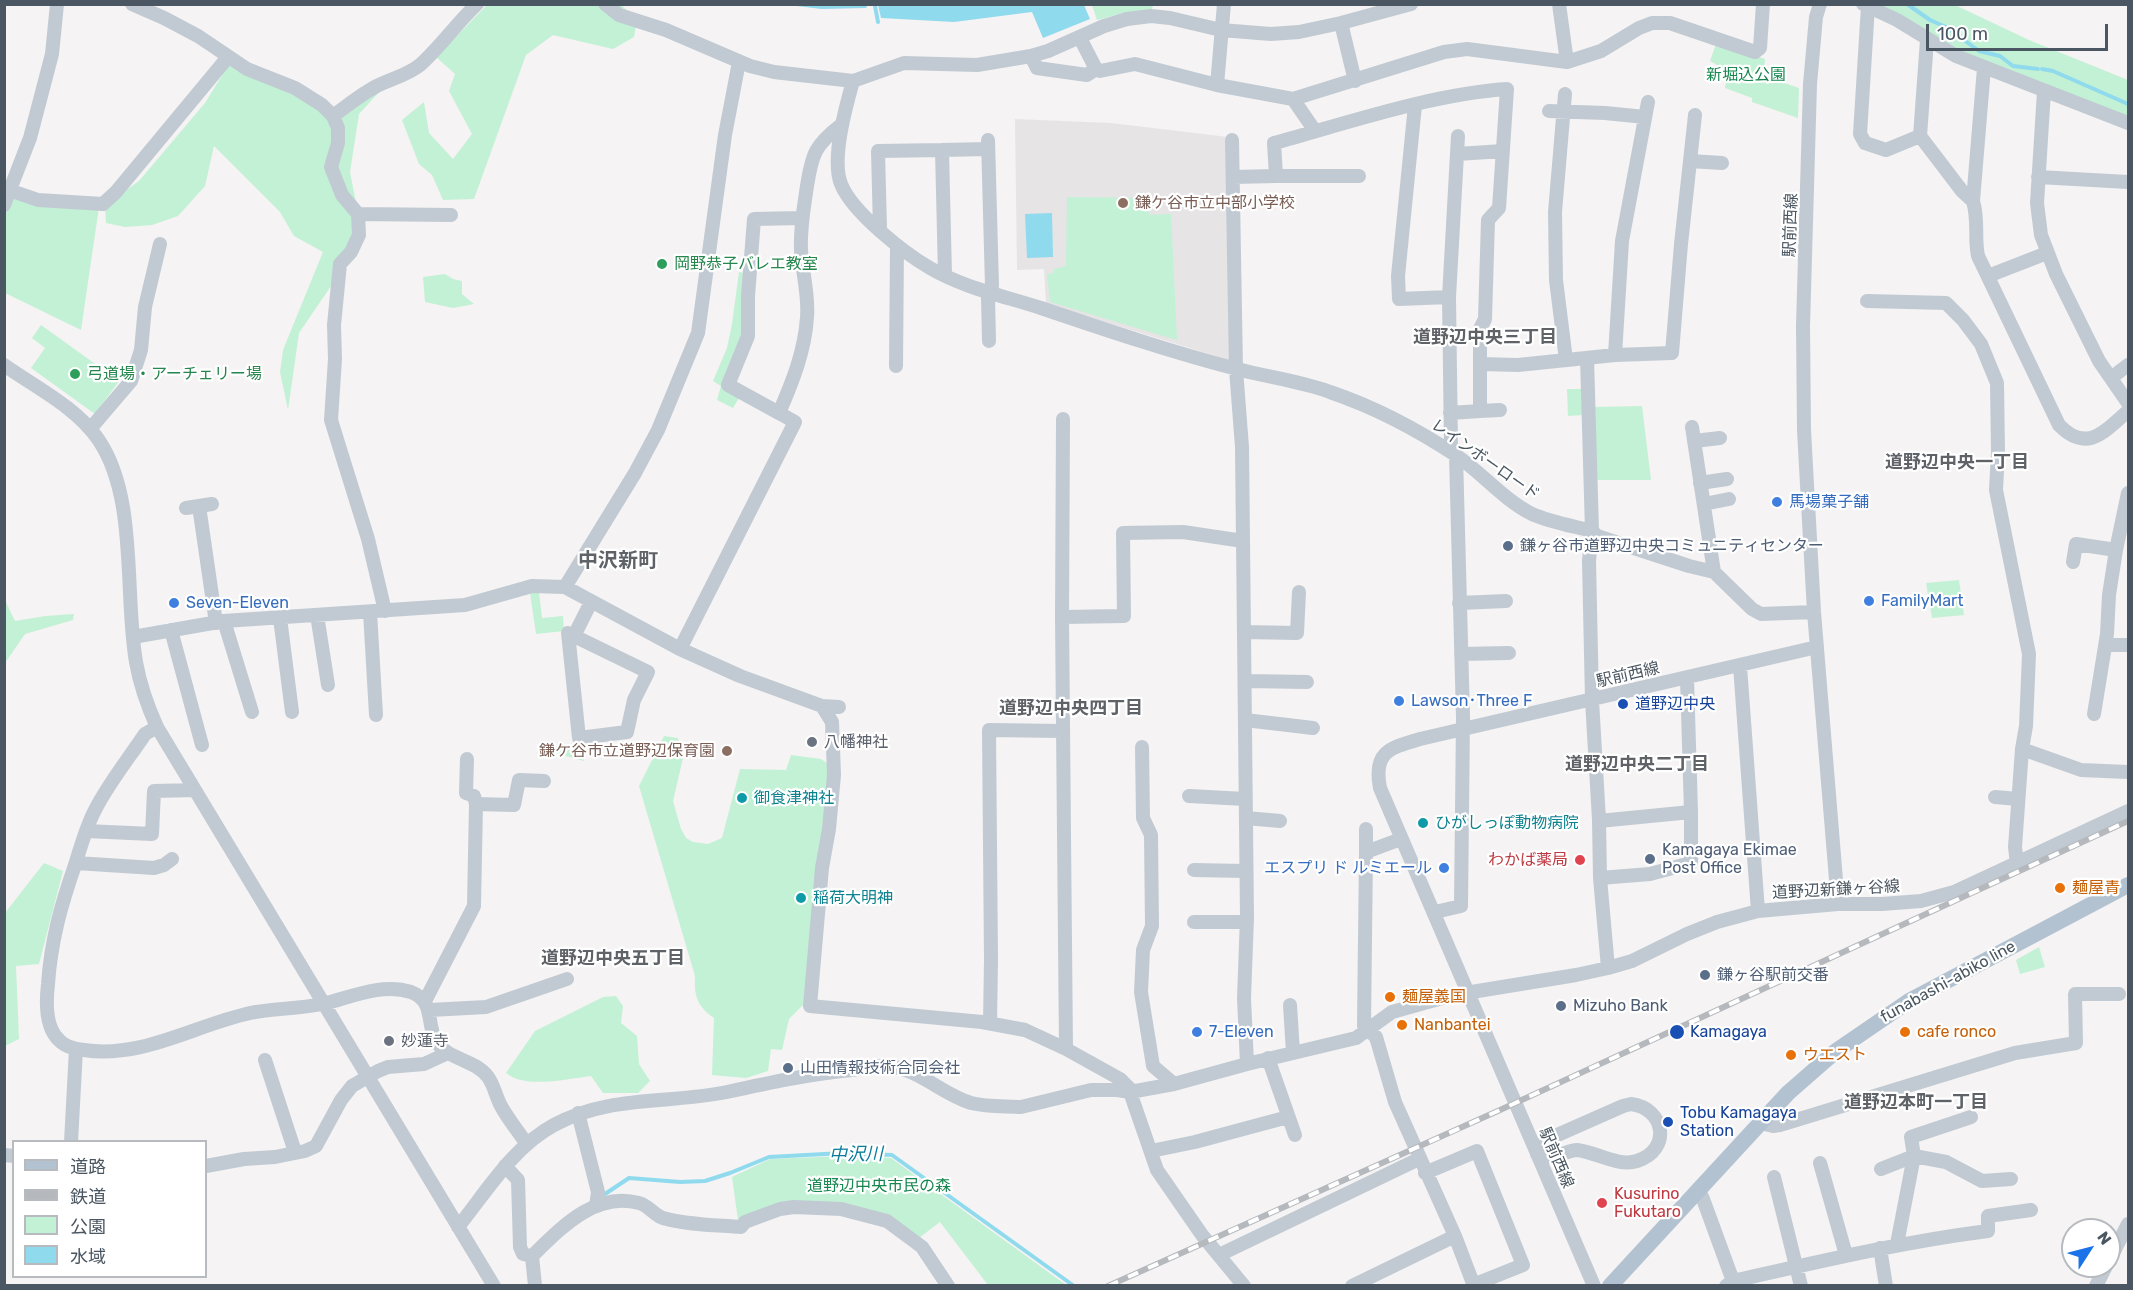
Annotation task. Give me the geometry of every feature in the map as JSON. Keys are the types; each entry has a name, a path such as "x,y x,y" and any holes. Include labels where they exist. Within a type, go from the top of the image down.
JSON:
{"main road":[{"name":"funabashi-abiko line","path":"1610,1286 1698,1189 1810,1072 1888,1014 2128,885"}],"street":[{"path":"4,205 30,138 52,54 57,4"},
{"path":"132,4 198,36 247,69 295,88 322,105 333,116 338,128 338,143 332,167 342,195 358,214 359,235 351,252 340,264 334,325 332,420 368,539 386,611"},
{"path":"333,116 363,94 406,75 421,64 477,4"},
{"path":"605,4 619,15 666,30 739,62 774,72 853,81 904,63 977,65 1031,56 1080,38 1104,26 1151,16 1221,30 1271,34 1299,32 1411,4"},
{"path":"1217,85 1224,4"},
{"path":"1559,4 1567,62"},
{"path":"1031,56 1037,68 1087,75 1096,69 1135,64 1217,85 1293,99 1443,52 1467,49 1567,62 1600,51 1652,23 1670,23 1755,52 1760,48 1763,4"},
{"name":"駅前西線","path":"1594,1286 1435,912 1401,839 1380,788 1377,770 1384,754 1399,745 1817,647 1804,430 1803,326 1810,84 1815,29 1820,4"},
{"path":"1920,136 1886,150 1865,143 1860,134 1866,5 1984,68 2128,123"},
{"path":"1341,23 1355,81"},
{"path":"1080,38 1096,69"},
{"path":"1927,39 1920,136 1962,191 1973,201"},
{"path":"9,190 38,200 103,204 116,192 228,57"},
{"path":"565,587 635,473 658,430 698,333 725,135 739,62"},
{"path":"1984,68 1973,201 1977,218 1975,243 1978,256 2059,425 2068,434 2079,439 2091,438 2099,435 2128,411"},
{"name":"レインボーロード","path":"853,81 841,125 838,166 840,183 854,205 897,246 930,268 990,292 1124,336 1236,369 1328,391 1402,424 1456,455 1508,498 1533,514 1592,531 1597,536 1689,566 1714,572"},
{"path":"1276,176 1274,143 1415,105 1482,91 1507,89 1499,208 1488,220 1485,319 1480,328 1480,411"},
{"path":"2044,91 2037,203 2041,234 2047,253 2099,361 2128,403"},
{"path":"1565,94 1555,212 1556,280 1566,360"},
{"path":"1293,99 1315,131"},
{"path":"1615,355 1623,241 1648,102"},
{"path":"1415,105 1398,276 1399,299 1449,297"},
{"path":"1549,111 1564,110 1645,117"},
{"path":"1480,364 1518,365 1615,355 1672,353 1695,115"},
{"path":"779,413 803,345 807,316 801,250 801,218 810,164 817,147 826,136 841,125"},
{"path":"1435,912 1461,912 1461,654 1456,455 1450,445 1449,297 1458,136"},
{"path":"1232,140 1236,369 1242,447 1244,541 1247,922 1244,998 1247,1064"},
{"path":"880,229 878,151 942,150 988,145 992,286 988,297 989,341"},
{"path":"942,150 945,275"},
{"path":"1457,154 1503,152"},
{"path":"1545,153 1560,154"},
{"path":"1690,161 1722,163"},
{"path":"1233,177 1359,176"},
{"path":"2038,177 2128,182"},
{"path":"358,214 451,215"},
{"path":"680,649 795,422 728,386 748,336 748,296 754,219 801,218"},
{"path":"90,429 130,381 141,350 145,307 160,244"},
{"path":"892,361 897,246"},
{"path":"1988,276 2047,253"},
{"path":"1867,301 1946,303 1963,320 1981,344 1997,383 1996,490 2029,654 2026,726 2022,749 2015,847 2017,864"},
{"path":"1587,358 1592,531 1589,561 1592,700 1600,878 1608,968"},
{"path":"4,365 69,410 90,429 114,468 123,507 133,637 143,696 157,727 494,1286"},
{"path":"2111,378 2128,365"},
{"path":"1450,413 1500,410"},
{"path":"1063,419 1062,617 1066,1049"},
{"path":"1692,427 1714,572 1752,609 1761,614 1814,612"},
{"path":"1694,441 1720,438"},
{"path":"1700,483 1727,479"},
{"path":"2094,714 2106,645 2109,595 2128,493"},
{"path":"1704,504 1729,499"},
{"path":"199,506 220,622 252,712"},
{"path":"1062,617 1124,616 1123,533 1183,532 1244,541"},
{"path":"2073,562 2076,544 2116,550"},
{"path":"133,637 220,622 472,604 532,586 565,587 680,649 740,676 822,706 840,707"},
{"path":"1245,632 1297,633 1299,592"},
{"path":"1459,603 1506,601"},
{"path":"574,636 591,602"},
{"path":"370,612 376,715"},
{"path":"317,615 328,686"},
{"path":"280,618 292,712"},
{"path":"171,630 202,745"},
{"path":"568,633 574,636 648,672 634,700 627,732 579,738 568,633"},
{"path":"2106,645 2128,645"},
{"path":"1817,647 1838,904"},
{"path":"1461,654 1509,653"},
{"path":"1740,666 1758,911"},
{"path":"1600,878 1650,874 1691,863 1687,678"},
{"path":"1246,681 1307,682"},
{"path":"822,706 832,722 834,775 829,829 822,868 810,1006 990,1023 1025,1030 1066,1049 1120,1079 1131,1092 1157,1170 1202,1235 1244,1286"},
{"path":"1245,720 1313,728"},
{"path":"157,727 145,734 96,808 75,863 50,950 47,998 50,1027 58,1040 76,1049 100,1053 126,1051 249,1013 324,1003 355,994 389,989 412,993 427,1005 486,1007 567,979"},
{"path":"990,1023 989,730 1063,731"},
{"path":"1142,747 1143,818 1151,835 1152,926 1143,950 1141,992 1154,1066 1174,1084"},
{"path":"2022,749 2081,770 2128,772"},
{"path":"467,759 466,793 474,796 476,804 474,906 427,1005 435,1040 448,1053 462,1058 488,1077 501,1107 526,1143"},
{"path":"476,804 514,805 519,776 544,781"},
{"path":"86,831 152,834 154,791 195,790"},
{"path":"1189,796 1245,799"},
{"path":"1995,797 2019,798"},
{"name":"道野辺新鎌ヶ谷線","path":"458,1227 505,1166 526,1143 552,1125 578,1113 604,1105 694,1097 812,1074 888,1066 913,1074 969,1102 982,1105 1021,1107 1091,1090 1131,1092 1174,1084 1268,1058 1356,1038 1392,1012 1453,995 1608,968 1632,961 1717,922 1758,911 1838,904 1921,901 1954,892 2128,811"},
{"path":"1599,821 1691,813"},
{"path":"1245,818 1280,821"},
{"path":"1366,828 1364,1026 1376,1037 1395,1102 1425,1173 1455,1236 1474,1285 1523,1265 1477,1151 1425,1173"},
{"path":"1366,852 1401,839"},
{"path":"75,863 154,868 172,859"},
{"path":"1194,870 1245,871"},
{"path":"1194,922 1247,922"},
{"path":"1760,1123 1780,1125 2014,1053 2076,1043 2075,994 2119,994"},
{"path":"1290,1005 1293,1053"},
{"path":"71,1140 76,1049"},
{"path":"207,1166 305,1151 316,1146 341,1100 352,1086 388,1067 424,1064 448,1053"},
{"path":"1268,1058 1295,1135"},
{"path":"265,1060 295,1152"},
{"path":"1639,1105 1646,1108 1652,1114 1660,1131 1657,1148 1650,1155 1636,1161 1626,1162 1578,1150 1570,1150 1554,1157 1537,1154 1546,1140 1623,1106 1639,1105"},
{"path":"578,1113 598,1192 596,1206"},
{"path":"1150,1151 1195,1142 1288,1117"},
{"path":"1897,1244 1914,1156 1911,1137 1971,1117"},
{"path":"1881,1169 1914,1156 1947,1162 1982,1181 2011,1179"},
{"path":"1219,1255 1419,1159"},
{"path":"1820,1163 1846,1255"},
{"path":"505,1166 518,1180 520,1247 523,1254 532,1256"},
{"path":"1774,1177 1801,1286"},
{"path":"1698,1189 1730,1283 1897,1244 1988,1231 1988,1216 2031,1210"},
{"path":"532,1256 567,1222 596,1206 624,1200 643,1204 660,1217 741,1227 745,1222 780,1209 794,1207 841,1209 887,1221 922,1247 948,1286"},
{"path":"2121,1238 2128,1224"},
{"path":"1353,1286 1455,1236"},
{"path":"1880,1248 1886,1286"},
{"path":"532,1256 535,1286"}],"shaded area":[{"name":"鎌ケ谷市立中部小学校","path":"1015,119 1111,123 1228,137 1232,354 1229,360 1046,304 1044,269 1017,270"}],"green space":[{"path":"487,5 621,5 637,19 634,37 613,49 553,35 526,55 474,199 443,200 432,175 419,164 402,120 424,102 429,133 453,159 472,134 449,91 455,74 436,57"},
{"path":"1092,5 1153,5 1152,10 1123,13 1097,20"},
{"path":"1882,5 1955,5 2029,40 2128,80 2128,118 1961,51"},
{"name":"新堀込公園","path":"1716,44 1765,59 1764,76 1799,88 1798,118 1752,102 1752,98 1725,88 1728,71 1710,61"},
{"path":"229,64 301,96 330,117 381,90 359,114 350,172 363,239 299,333 288,410 280,372 283,350 323,252 294,236 280,212 214,146 205,186 178,216 152,225 125,227 106,223 105,205 139,181 205,103"},
{"path":"11,195 99,207 81,330 5,293 5,214"},
{"path":"1067,197 1149,198 1149,215 1171,214 1177,340 1050,302 1047,274 1054,273 1054,269 1066,266"},
{"path":"739,272 744,273 745,332 724,388 739,398 733,408 717,400 721,386 713,381 727,348"},
{"path":"445,274 462,281 462,294 474,304 453,308 425,302 423,277"},
{"name":"弓道場・アーチェリー場","path":"41,325 119,381 95,414 31,368 45,348 32,338"},
{"path":"1567,389 1582,389 1583,415 1568,416"},
{"path":"1642,406 1651,480 1597,480 1594,407"},
{"path":"1959,580 1964,615 1932,618 1926,583"},
{"path":"539,592 542,618 563,616 564,631 536,634 530,593"},
{"path":"4,598 15,621 74,614 73,620 25,634 5,663"},
{"path":"664,736 678,738 683,758 673,801 681,829 686,838 693,842 708,844 722,838 740,769 786,770 791,755 821,759 831,766 806,1002 789,1019 782,1050 771,1049 768,1071 746,1078 712,1075 714,1018 700,1005 696,995 695,976 639,786"},
{"path":"585,745 584,761 548,751 549,746"},
{"path":"44,863 63,871 39,964 16,966 19,1039 5,1046 5,913"},
{"path":"2039,947 2045,967 2020,974 2016,960"},
{"path":"616,996 623,1006 621,1023 637,1036 639,1064 650,1081 638,1093 603,1093 591,1076 535,1082 514,1078 506,1073 535,1031 603,997"},
{"name":"道野辺中央市民の森","path":"842,1156 891,1158 1066,1285 988,1285 940,1222 919,1238 841,1205 738,1220 732,1177 770,1159"}],"water":[{"path":"878,5 1084,5 1090,19 1043,38 1032,12 954,22 881,18"},
{"path":"1052,213 1053,257 1027,258 1025,214"}],"waterway":[{"path":"797,4 822,7 865,6"},
{"path":"1907,4 1930,20 1946,27 1979,51 2000,56 2013,66 2038,69"},
{"path":"875,6 878,22"},
{"path":"2042,69 2053,71 2128,104"},
{"name":"中沢川","path":"605,1194 629,1178 680,1182 705,1181 769,1157 843,1153 892,1155 1074,1286"}],"railway":[{"path":"1108,1286 1500,1110 2128,821"}],"place":[{"name":"鎌ケ谷市立中部小学校","path":"1123,203"},
{"name":"岡野恭子バレエ教室","path":"662,264"},
{"name":"弓道場・アーチェリー場","path":"75,374"},
{"name":"馬場菓子舗","path":"1777,502"},
{"name":"鎌ヶ谷市道野辺中央コミュニティセンター","path":"1508,546"},
{"name":"FamilyMart","path":"1869,601"},
{"name":"Seven-Eleven","path":"174,603"},
{"name":"Lawson･Three F","path":"1399,701"},
{"name":"道野辺中央","path":"1623,704"},
{"name":"八幡神社","path":"812,742"},
{"name":"鎌ケ谷市立道野辺保育園","path":"727,751"},
{"name":"御食津神社","path":"742,798"},
{"name":"ひがしっぽ動物病院","path":"1423,823"},
{"name":"Kamagaya Ekimae Post Office","path":"1650,859"},
{"name":"わかば薬局","path":"1580,860"},
{"name":"エスプリ ド ルミエール","path":"1444,868"},
{"name":"麺屋青","path":"2060,888"},
{"name":"稲荷大明神","path":"801,898"},
{"name":"鎌ヶ谷駅前交番","path":"1705,975"},
{"name":"麺屋義国","path":"1390,997"},
{"name":"Mizuho Bank","path":"1561,1006"},
{"name":"Nanbantei","path":"1402,1025"},
{"name":"7-Eleven","path":"1197,1032"},
{"name":"Kamagaya","path":"1677,1032"},
{"name":"cafe ronco","path":"1905,1032"},
{"name":"妙蓮寺","path":"389,1041"},
{"name":"ウエスト","path":"1791,1055"},
{"name":"山田情報技術合同会社","path":"788,1068"},
{"name":"Tobu Kamagaya Station","path":"1668,1122"},
{"name":"Kusurino Fukutaro","path":"1602,1203"}],"district":[{"name":"道野辺中央三丁目","path":"1485,338"},
{"name":"道野辺中央一丁目","path":"1957,463"},
{"name":"中沢新町","path":"618,561"},
{"name":"道野辺中央四丁目","path":"1071,709"},
{"name":"道野辺中央二丁目","path":"1637,765"},
{"name":"道野辺中央五丁目","path":"613,959"},
{"name":"道野辺本町一丁目","path":"1916,1103"}]}
